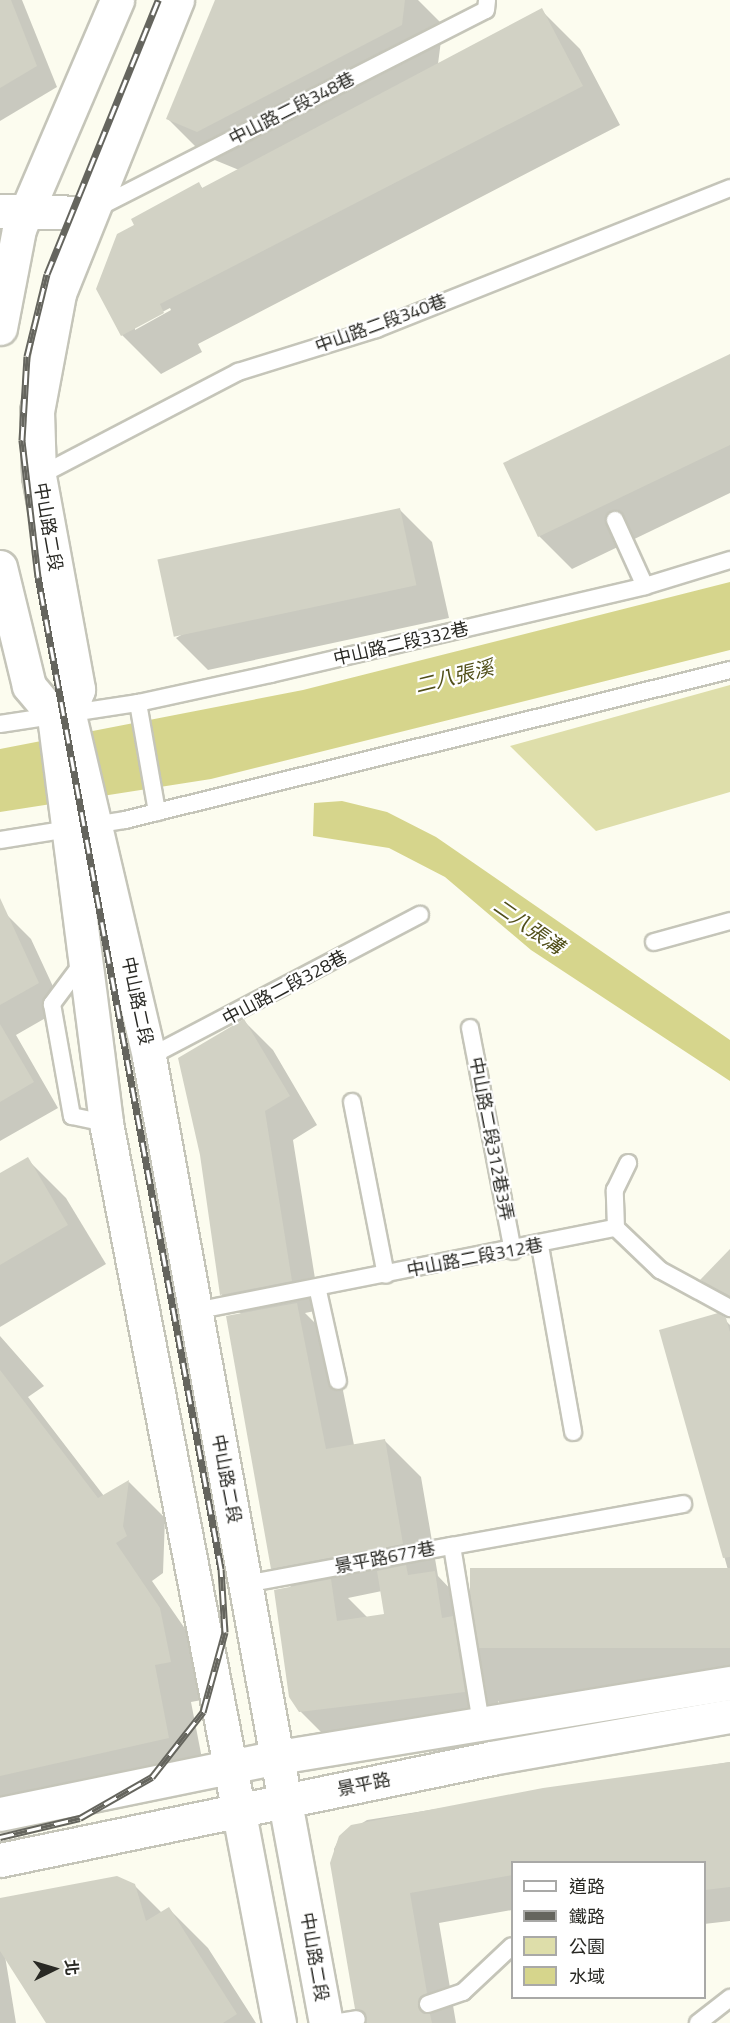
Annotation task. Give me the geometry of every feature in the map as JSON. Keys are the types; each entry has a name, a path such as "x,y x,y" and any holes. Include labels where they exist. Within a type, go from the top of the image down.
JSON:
{"main road":[{"path":"0,328 14,209 117,0"},
{"name":"中山路二段","path":"61,715 78,689 39,476 37,411 45,355 59,294 88,213 177,0"},
{"path":"14,209 88,213"},
{"name":"中山路二段","path":"0,567 29,686 61,715 82,828 84,960 106,1122 279,2023"},
{"name":"中山路二段","path":"82,828 115,893 149,1057 285,1802 341,2021"},
{"path":"0,1814 278,1757 730,1683"},
{"name":"景平路","path":"0,1860 239,1813 492,1758 730,1716"}],"lane":[{"name":"中山路二段348巷","path":"88,213 486,10 487,0"},
{"name":"中山路二段340巷","path":"39,476 238,372 376,329 730,188"},
{"path":"615,520 645,586"},
{"name":"中山路二段332巷","path":"0,724 138,703 645,586 730,560"},
{"path":"0,840 82,828 157,812 730,670"},
{"path":"138,703 157,812"},
{"name":"中山路二段328巷","path":"149,1057 420,915"},
{"path":"654,942 730,921"},
{"name":"中山路二段312巷3弄","path":"470,1028 513,1251"},
{"path":"352,1102 386,1275"},
{"path":"628,1163 615,1190 616,1228 660,1270 730,1308"},
{"name":"中山路二段312巷","path":"195,1311 318,1290 540,1246 616,1228"},
{"path":"540,1246 573,1432"},
{"path":"318,1290 338,1381"},
{"path":"452,1546 683,1504"},
{"name":"景平路677巷","path":"246,1584 452,1546 481,1724"},
{"path":"428,2004 463,1992 511,1948"},
{"path":"698,2023 730,1998"},
{"path":"333,2023 341,2021"}],"green space":[{"path":"730,685 730,792 596,831 510,746"}],"water":[{"name":"二八張溪","path":"730,582 730,650 211,779 0,812 0,749 303,690"},
{"name":"二八張溝","path":"342,801 387,812 436,837 730,1040 730,1081 531,950 445,877 389,848 313,836 314,803"}],"building":[{"path":"0,0 11,0 37,66 0,88"},
{"path":"215,0 405,0 402,25 197,132 166,119"},
{"path":"542,8 583,86 160,304 164,313 121,336 96,289 117,234 134,225 131,219 199,182 202,188"},
{"path":"730,354 730,445 538,537 503,463"},
{"path":"400,508 416,585 174,637 157,560"},
{"path":"0,898 39,983 0,1005"},
{"path":"244,1019 290,1096 265,1111 292,1281 220,1295 200,1155 178,1058"},
{"path":"0,1024 34,1082 0,1102"},
{"path":"28,1157 68,1225 0,1265 0,1173"},
{"path":"730,1249 730,1296 700,1280"},
{"path":"297,1303 326,1449 385,1439 403,1544 271,1569 226,1316"},
{"path":"718,1313 726,1318 730,1332 730,1557 723,1558 659,1330"},
{"path":"0,1370 98,1498 129,1480 123,1526 127,1536 116,1543 160,1608 171,1662 155,1665 169,1738 0,1776"},
{"path":"406,1565 408,1575 435,1571 442,1618 453,1616 465,1692 299,1712 289,1697 274,1590 331,1579 337,1621 384,1614 377,1571"},
{"path":"470,1568 730,1568 730,1648 470,1648"},
{"path":"730,1762 730,1887 706,1890 706,1861 511,1861 511,1875 410,1893 427,1993 418,2007 430,2014 432,2023 367,2023 365,2013 355,2009 330,1863 339,1836 351,1825 543,1788"},
{"path":"117,1876 135,1884 146,1921 169,1907 237,2014 223,2023 46,2023 0,1951 0,1898"}],"railway":[{"path":"0,1837 80,1818 152,1777 203,1712 225,1632 221,1569 38,577 22,440 27,356 47,274 158,0"}]}
